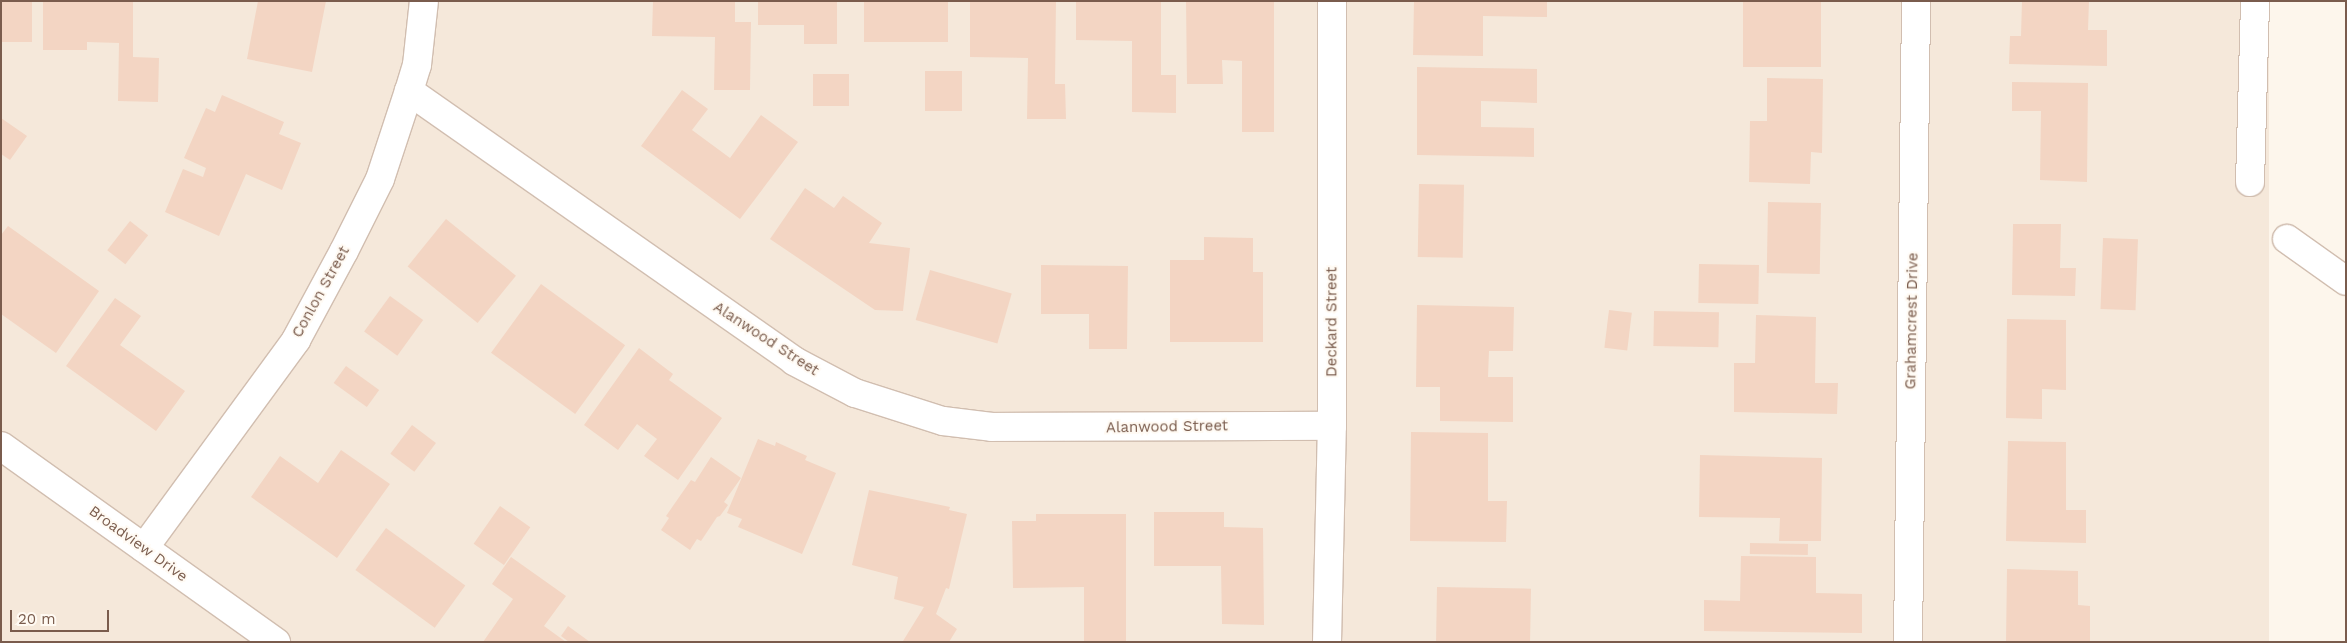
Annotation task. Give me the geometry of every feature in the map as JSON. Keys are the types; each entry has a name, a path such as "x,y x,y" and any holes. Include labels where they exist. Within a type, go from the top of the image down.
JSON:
{"street":[{"name":"Conlon Street","path":"144,548 296,340 344,252 380,179 409,91 417,65 424,1"},
{"name":"Deckard Street","path":"1327,642 1332,426 1332,1"},
{"name":"Grahamcrest Drive","path":"1908,642 1916,1"},
{"path":"2250,182 2255,1"},
{"name":"Alanwood Street","path":"409,91 794,361 855,393 943,421 992,427 1332,426"},
{"path":"2287,239 2346,281"},
{"name":"Broadview Drive","path":"1,446 276,642"}],"shaded area":[{"path":"1,1 2269,1 2269,642 1,642"}],"building":[{"path":"1,1 32,1 32,42 1,42"},
{"path":"43,1 133,1 133,57 159,58 158,102 118,101 119,43 87,42 87,50 43,50"},
{"path":"258,1 326,1 312,72 247,59"},
{"path":"653,1 735,1 735,22 751,22 750,90 714,90 715,37 652,36"},
{"path":"758,1 837,1 837,44 804,44 804,25 758,25"},
{"path":"864,1 948,1 948,42 864,42"},
{"path":"970,1 1056,1 1055,84 1065,84 1066,119 1027,119 1028,58 970,57"},
{"path":"1076,1 1161,1 1161,75 1176,75 1176,113 1132,112 1132,41 1076,40"},
{"path":"1186,1 1274,1 1274,132 1242,132 1242,61 1222,60 1223,84 1187,84"},
{"path":"1414,1 1547,1 1547,17 1483,16 1483,56 1413,55"},
{"path":"1743,1 1821,1 1821,67 1743,67"},
{"path":"2022,1 2089,1 2088,30 2107,30 2107,66 2009,64 2010,36 2021,36"},
{"path":"1417,67 1537,69 1537,103 1481,101 1481,127 1534,128 1534,157 1417,155"},
{"path":"925,71 962,71 962,111 925,111"},
{"path":"813,74 849,74 849,106 813,106"},
{"path":"1767,78 1823,79 1822,153 1811,152 1810,184 1749,182 1750,121 1767,121"},
{"path":"2012,82 2088,83 2087,182 2040,180 2041,111 2012,111"},
{"path":"682,90 708,109 692,130 730,158 761,115 798,142 740,219 641,146"},
{"path":"222,95 284,122 279,134 301,143 282,190 246,174 219,236 165,212 183,169 203,177 206,168 184,158 206,108 215,112"},
{"path":"1,118 27,136 10,160 1,154"},
{"path":"1419,184 1464,185 1463,258 1418,257"},
{"path":"805,188 834,208 843,196 882,223 869,243 910,248 903,311 875,310 770,239"},
{"path":"1768,202 1821,203 1820,274 1767,273"},
{"path":"446,219 516,276 478,323 408,266"},
{"path":"130,221 148,235 125,264 107,250"},
{"path":"2013,224 2061,224 2060,268 2076,268 2075,296 2012,295"},
{"path":"8,226 99,291 56,353 1,314 1,235"},
{"path":"1204,237 1253,238 1253,272 1263,272 1263,342 1170,342 1170,260 1204,260"},
{"path":"2103,238 2138,239 2136,310 2101,309"},
{"path":"1699,264 1759,265 1758,304 1698,303"},
{"path":"1041,265 1128,266 1127,349 1089,349 1089,314 1041,314"},
{"path":"930,270 1012,293 997,343 916,320"},
{"path":"541,284 625,345 575,414 491,353"},
{"path":"390,296 423,320 397,356 364,332"},
{"path":"115,298 141,316 120,345 185,391 156,431 66,366"},
{"path":"1417,305 1514,307 1513,351 1489,351 1488,377 1513,377 1513,422 1440,421 1440,387 1416,387"},
{"path":"1609,310 1632,313 1627,351 1604,348"},
{"path":"1654,311 1719,312 1718,347 1653,346"},
{"path":"1756,315 1816,317 1815,383 1838,383 1837,414 1734,412 1734,363 1755,363"},
{"path":"2007,319 2066,320 2066,390 2042,389 2042,419 2006,418"},
{"path":"639,348 673,374 669,380 722,418 678,480 644,456 657,439 637,424 618,450 584,425"},
{"path":"346,366 379,390 367,407 334,383"},
{"path":"412,425 436,443 414,472 390,454"},
{"path":"1411,432 1488,433 1488,501 1507,501 1506,542 1410,541"},
{"path":"758,439 775,446 776,442 807,456 805,460 836,473 802,554 738,527 742,519 727,513"},
{"path":"2008,441 2066,442 2066,510 2086,510 2086,543 2006,541"},
{"path":"341,450 390,484 337,558 251,497 280,456 318,483"},
{"path":"1700,455 1822,458 1821,541 1779,541 1780,518 1699,517"},
{"path":"711,457 741,478 724,502 728,505 720,516 717,517 701,541 697,539 690,550 661,530 669,518 666,516 691,480 695,482"},
{"path":"869,490 950,507 949,510 967,514 949,589 946,588 936,614 957,629 949,642 903,641 924,607 894,599 898,577 852,565"},
{"path":"500,506 530,527 504,565 474,544"},
{"path":"1154,512 1224,512 1224,527 1263,528 1264,625 1222,624 1221,566 1154,566"},
{"path":"1036,514 1126,514 1126,642 1084,642 1084,587 1013,588 1012,521 1036,521"},
{"path":"386,528 465,586 435,628 355,570"},
{"path":"1750,543 1808,544 1808,555 1750,554"},
{"path":"1741,556 1816,557 1816,593 1862,594 1862,633 1704,631 1704,600 1740,601"},
{"path":"511,557 566,596 544,626 566,642 483,642 513,599 492,584"},
{"path":"2007,569 2078,571 2078,605 2090,606 2090,642 2006,642"},
{"path":"1437,587 1531,589 1530,642 1436,642"},
{"path":"568,626 590,642 569,642 561,636"}]}
